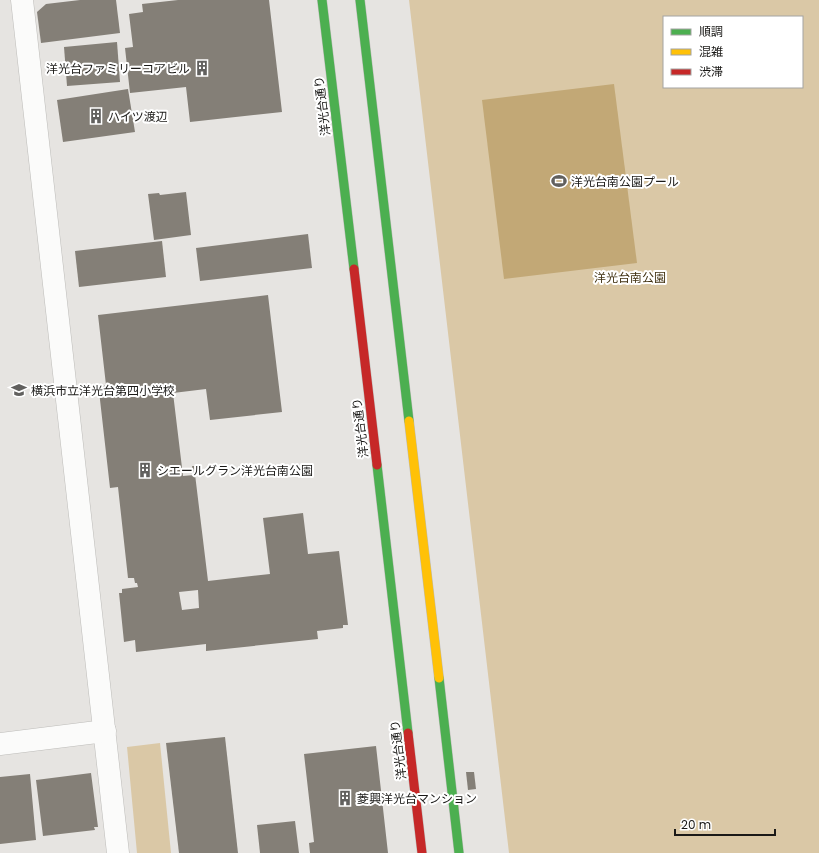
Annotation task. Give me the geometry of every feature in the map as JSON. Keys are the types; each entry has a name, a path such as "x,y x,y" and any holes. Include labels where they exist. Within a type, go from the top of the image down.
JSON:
{"street":[{"path":"22,0 118,853"},
{"name":"洋光台通り","path":"322,0 422,853"},
{"path":"360,0 459,853"},
{"path":"0,744 105,731"}],"green space":[{"name":"洋光台南公園","path":"409,0 819,0 819,853 509,853"},
{"path":"160,743 171,853 137,853 127,747"}],"shaded area":[{"name":"洋光台南公園プール","path":"614,84 637,263 504,279 482,100"}],"building":[{"path":"80,0 116,0 120,33 41,43 37,12 46,4"},
{"name":"洋光台ファミリーコアビル","path":"178,0 269,0 282,112 190,122 186,87 130,93 125,48 133,47 129,14 143,12 142,4"},
{"path":"117,42 120,82 67,86 64,47"},
{"name":"ハイツ渡辺","path":"128,89 135,132 63,142 57,100"},
{"path":"186,192 191,235 154,240 148,194 159,193 160,195"},
{"path":"308,234 312,268 200,281 196,248"},
{"path":"162,241 166,277 79,287 75,251"},
{"name":"シエールグラン洋光台南公園","path":"268,295 282,412 210,420 206,389 173,393 183,476 194,475 192,466 194,466 208,581 270,574 263,518 303,513 308,554 339,551 348,625 343,625 343,628 317,631 318,639 206,651 206,644 136,652 135,640 124,642 119,593 122,593 122,589 138,587 134,578 128,578 118,487 110,488 99,391 103,391 103,386 106,385 98,315","holes":["198,590 199,608 182,610 179,592"]},
{"path":"225,737 238,853 179,853 166,743"},
{"name":"菱興洋光台マンション","path":"376,746 388,853 310,853 309,843 314,842 304,754"},
{"path":"466,772 474,772 476,789 468,790"},
{"path":"91,773 98,827 94,827 95,830 43,836 36,780"},
{"path":"30,774 36,840 0,844 0,777"},
{"path":"295,821 299,853 260,853 257,825"}],"traffic: fast":[{"path":"322,0 354,269"},
{"path":"360,0 409,421"},
{"path":"377,465 408,733"},
{"path":"439,678 459,853"}],"traffic: slow":[{"path":"409,421 439,678"}],"traffic: jam":[{"path":"354,269 377,465"},
{"path":"408,733 422,853"}],"place":[{"name":"洋光台ファミリーコアビル","path":"202,68"},
{"name":"ハイツ渡辺","path":"96,116"},
{"name":"洋光台南公園プール","path":"559,181"},
{"name":"横浜市立洋光台第四小学校","path":"19,390"},
{"name":"シエールグラン洋光台南公園","path":"145,470"},
{"name":"菱興洋光台マンション","path":"345,798"}]}
